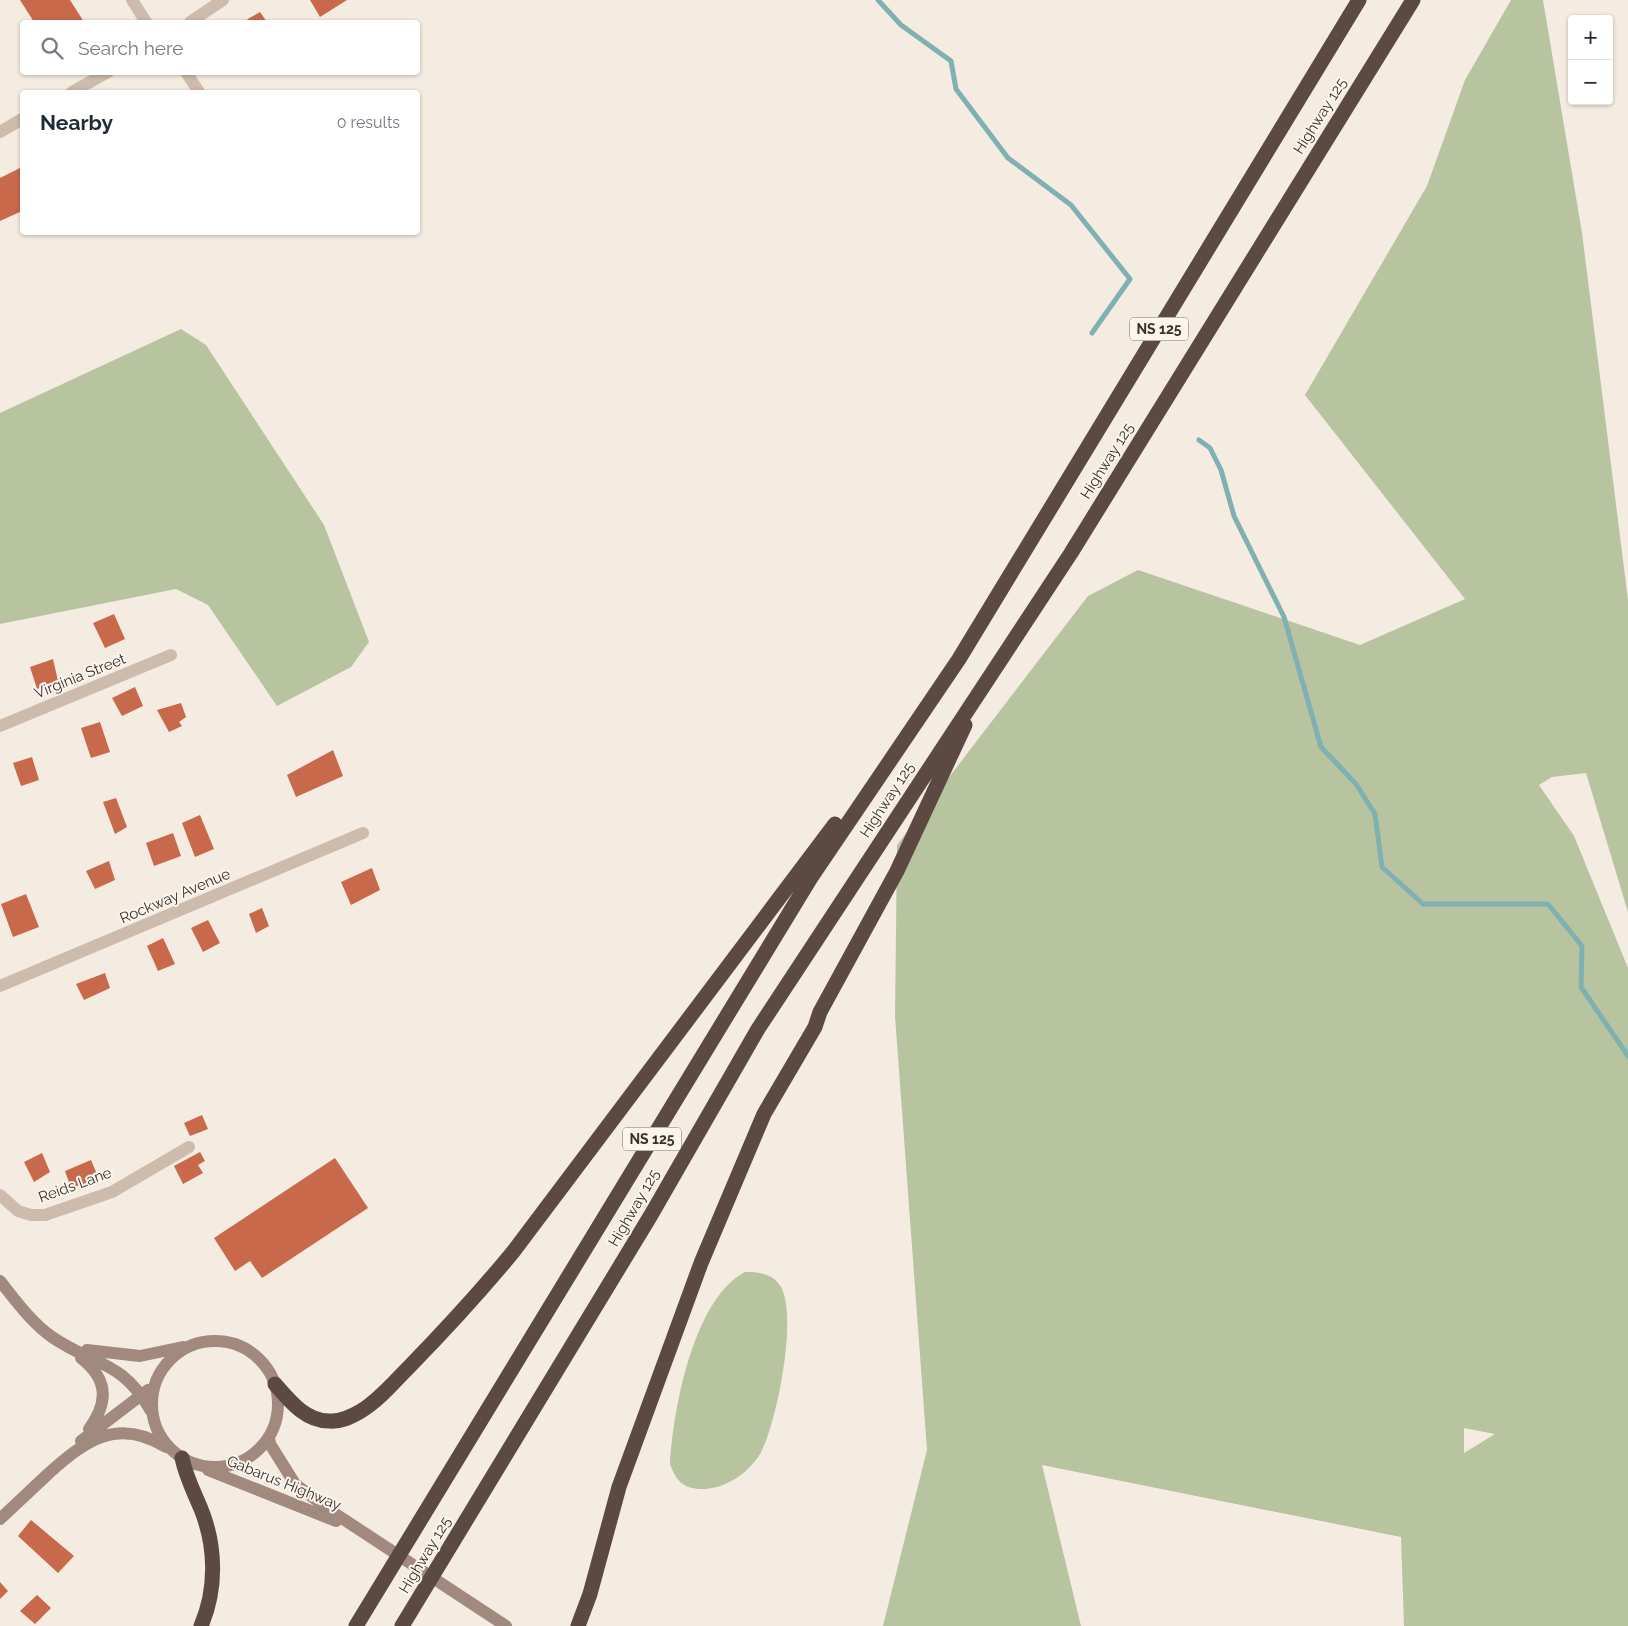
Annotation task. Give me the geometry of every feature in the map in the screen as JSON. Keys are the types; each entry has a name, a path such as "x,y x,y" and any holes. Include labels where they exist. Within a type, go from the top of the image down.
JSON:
{"highway":[{"name":"Highway 125","path":"356,1626 810,879 959,658 1359,0"},
{"name":"Highway 125","path":"402,1626 646,1224 758,1029 1071,553 1413,0"},
{"path":"1389,38 1420,0"},
{"path":"275,1384 290,1401 312,1418 328,1422 341,1420 362,1410 373,1402 430,1345 482,1289 518,1245 959,658"},
{"path":"578,1626 619,1487 643,1416 744,1158 764,1114 815,1027 820,1012 897,871 987,679"},
{"path":"183,1458 186,1477 209,1532 211,1549 212,1583 201,1626"},
{"path":"586,1604 589,1626"}],"main road":[{"path":"0,1281 34,1322 91,1366 101,1381 103,1392 99,1412 83,1438 68,1456 0,1519"},
{"path":"63,1344 104,1354 140,1356 217,1341 238,1345 257,1357 270,1374 275,1384 278,1405 274,1427 269,1437 255,1453 236,1464 214,1468 183,1458 148,1437 122,1432 94,1440 68,1456"},
{"path":"63,1344 120,1372 143,1396 160,1435 183,1458"},
{"path":"83,1438 143,1396 156,1382 168,1362 176,1354 196,1344"},
{"path":"152,1414 156,1382"},
{"name":"Gabarus Highway","path":"269,1437 270,1444 295,1484 363,1533 506,1626"},
{"name":"Gabarus Highway","path":"183,1458 295,1503 363,1533"}],"street":[{"path":"132,0 145,20"},
{"path":"193,20 223,0"},
{"path":"76,90 103,75"},
{"path":"188,75 197,90"},
{"path":"0,132 20,121"},
{"name":"Virginia Street","path":"0,726 171,655"},
{"name":"Rockway Avenue","path":"0,986 363,833"},
{"name":"Reids Lane","path":"0,1195 18,1211 31,1216 45,1215 112,1192 189,1147"}],"green space":[{"path":"1511,0 1543,0 1582,233 1628,600 1628,912 1586,773 1552,777 1539,785 1574,836 1628,968 1628,1626 1404,1626 1401,1537 1042,1465 1081,1626 883,1626 927,1450 895,1016 897,845 1088,596 1138,570 1360,645 1465,599 1305,395 1427,186 1465,80","holes":["1464,1428 1495,1434 1464,1453"]},
{"path":"181,329 206,345 324,525 369,642 351,667 277,706 208,605 176,589 0,624 0,413"},
{"path":"745,1272 759,1273 772,1277 779,1284 785,1298 787,1318 786,1342 779,1395 773,1420 760,1454 755,1462 741,1475 726,1484 709,1489 689,1487 677,1479 670,1464 681,1387 699,1331 712,1306 727,1286"}],"building":[{"path":"20,0 70,0 83,20 33,20"},
{"path":"310,0 347,0 320,17"},
{"path":"260,12 266,20 246,20"},
{"path":"20,168 20,212 0,221 0,178"},
{"path":"114,614 125,639 105,648 93,623"},
{"path":"53,659 58,681 37,689 30,667"},
{"path":"135,687 143,706 122,716 112,698"},
{"path":"181,703 186,717 179,722 182,726 169,732 157,710"},
{"path":"100,722 110,752 91,758 81,728"},
{"path":"333,750 343,776 296,797 287,775"},
{"path":"32,757 39,780 21,786 13,763"},
{"path":"116,798 127,827 115,834 103,802"},
{"path":"200,815 214,849 195,857 182,823"},
{"path":"173,833 181,856 154,866 146,843"},
{"path":"109,861 115,880 95,889 86,871"},
{"path":"372,868 380,890 351,905 341,882"},
{"path":"26,894 39,927 13,937 1,904"},
{"path":"262,908 269,926 256,933 249,914"},
{"path":"208,920 220,943 203,952 191,928"},
{"path":"163,938 175,964 158,971 147,946"},
{"path":"105,973 110,988 84,1000 76,984"},
{"path":"202,1115 208,1129 190,1136 184,1123"},
{"path":"200,1152 205,1161 198,1165 203,1173 183,1184 174,1166"},
{"path":"42,1153 50,1172 34,1182 24,1162"},
{"path":"335,1158 368,1208 262,1278 250,1261 235,1271 214,1238"},
{"path":"91,1160 99,1179 71,1188 65,1171"},
{"path":"31,1520 74,1556 58,1573 18,1536"},
{"path":"0,1582 8,1591 0,1599"},
{"path":"37,1595 51,1608 35,1624 20,1611"}],"waterway":[{"path":"878,0 901,25 951,61 956,89 1008,158 1071,205 1130,279 1092,333"},
{"path":"1199,440 1210,448 1221,470 1234,516 1284,617 1321,747 1356,784 1375,814 1382,867 1423,904 1548,904 1582,946 1581,987 1628,1056"}]}
